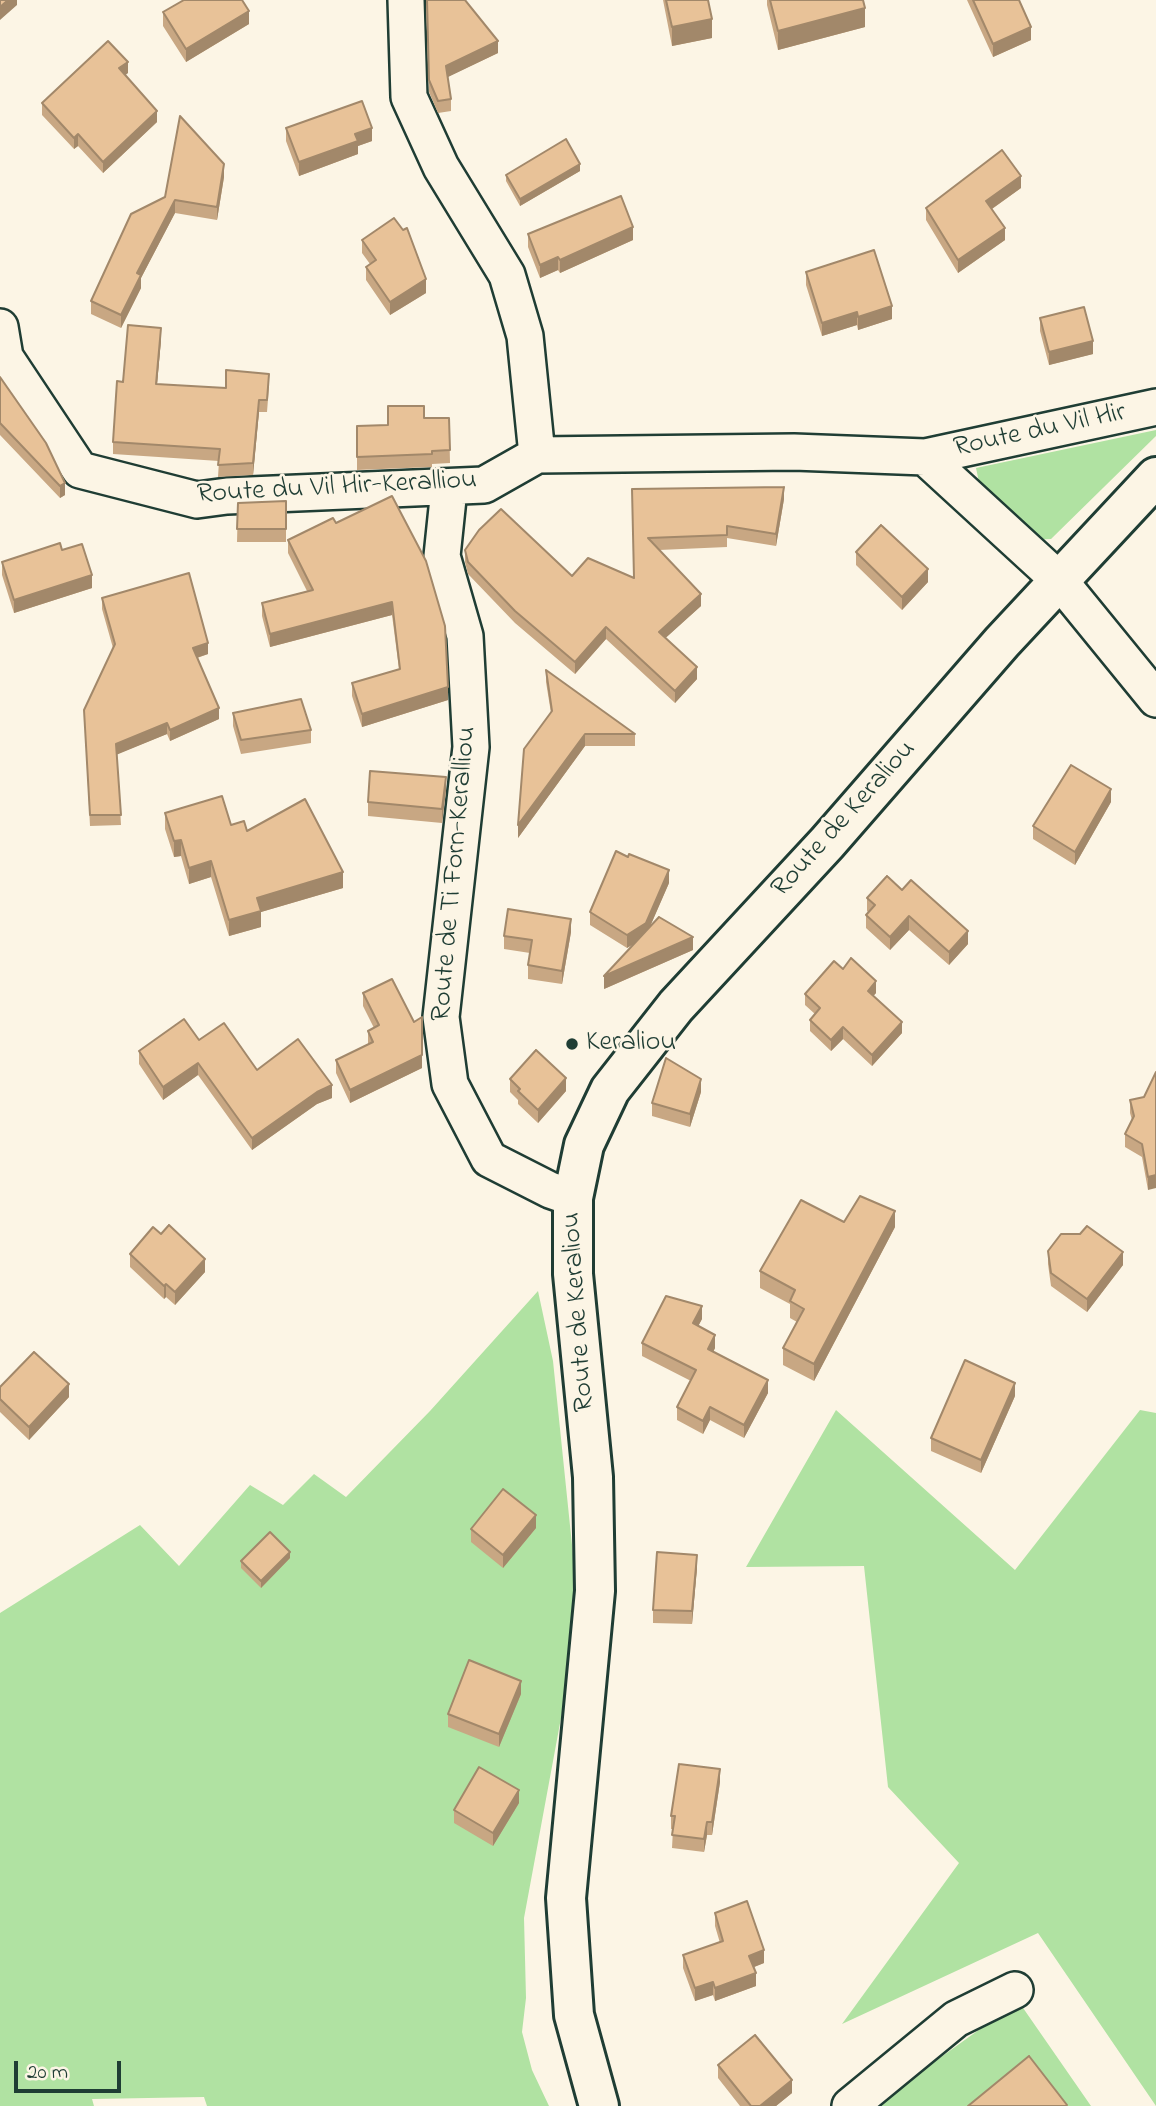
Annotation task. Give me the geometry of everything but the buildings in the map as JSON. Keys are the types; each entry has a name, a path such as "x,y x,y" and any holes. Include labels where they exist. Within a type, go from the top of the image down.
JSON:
{"street":[{"path":"406,0 409,97 441,167 507,275 525,335 537,455"},
{"name":"Route du Vil Hir-Keralliou","path":"2,348 80,470 197,500 228,496 449,489 484,485 537,455 794,452 925,457"},
{"name":"Route du Vil Hir","path":"925,457 1156,407"},
{"path":"925,457 1059,580 1156,699"},
{"name":"Route de Keraliou","path":"599,2106 574,2015 566,1898 595,1591 593,1477 573,1274 573,1198 584,1145 610,1090 676,1006 827,843 1059,580 1156,477"},
{"name":"Route de Ti Forn-Keralliou","path":"449,489 442,556 465,636 471,747 441,1017 450,1084 489,1159 550,1191 573,1198"},
{"path":"850,2106 956,2020 1015,1990"}],"green space":[{"path":"1156,430 1156,436 1051,539 1027,540 980,487 976,468"},
{"path":"538,1291 553,1361 575,1574 563,1707 524,1918 526,1998 522,2032 532,2070 549,2106 207,2106 204,2097 92,2099 94,2106 0,2106 0,1613 140,1525 179,1566 250,1485 283,1505 314,1474 346,1497 430,1411"},
{"path":"836,1410 1015,1570 1140,1410 1156,1413 1156,2106 1038,1933 842,2024 959,1863 888,1787 864,1566 746,1567"},
{"path":"1021,2005 1091,2106 873,2106 987,2024"}],"place":[{"name":"Keraliou","path":"572,1044"}]}
